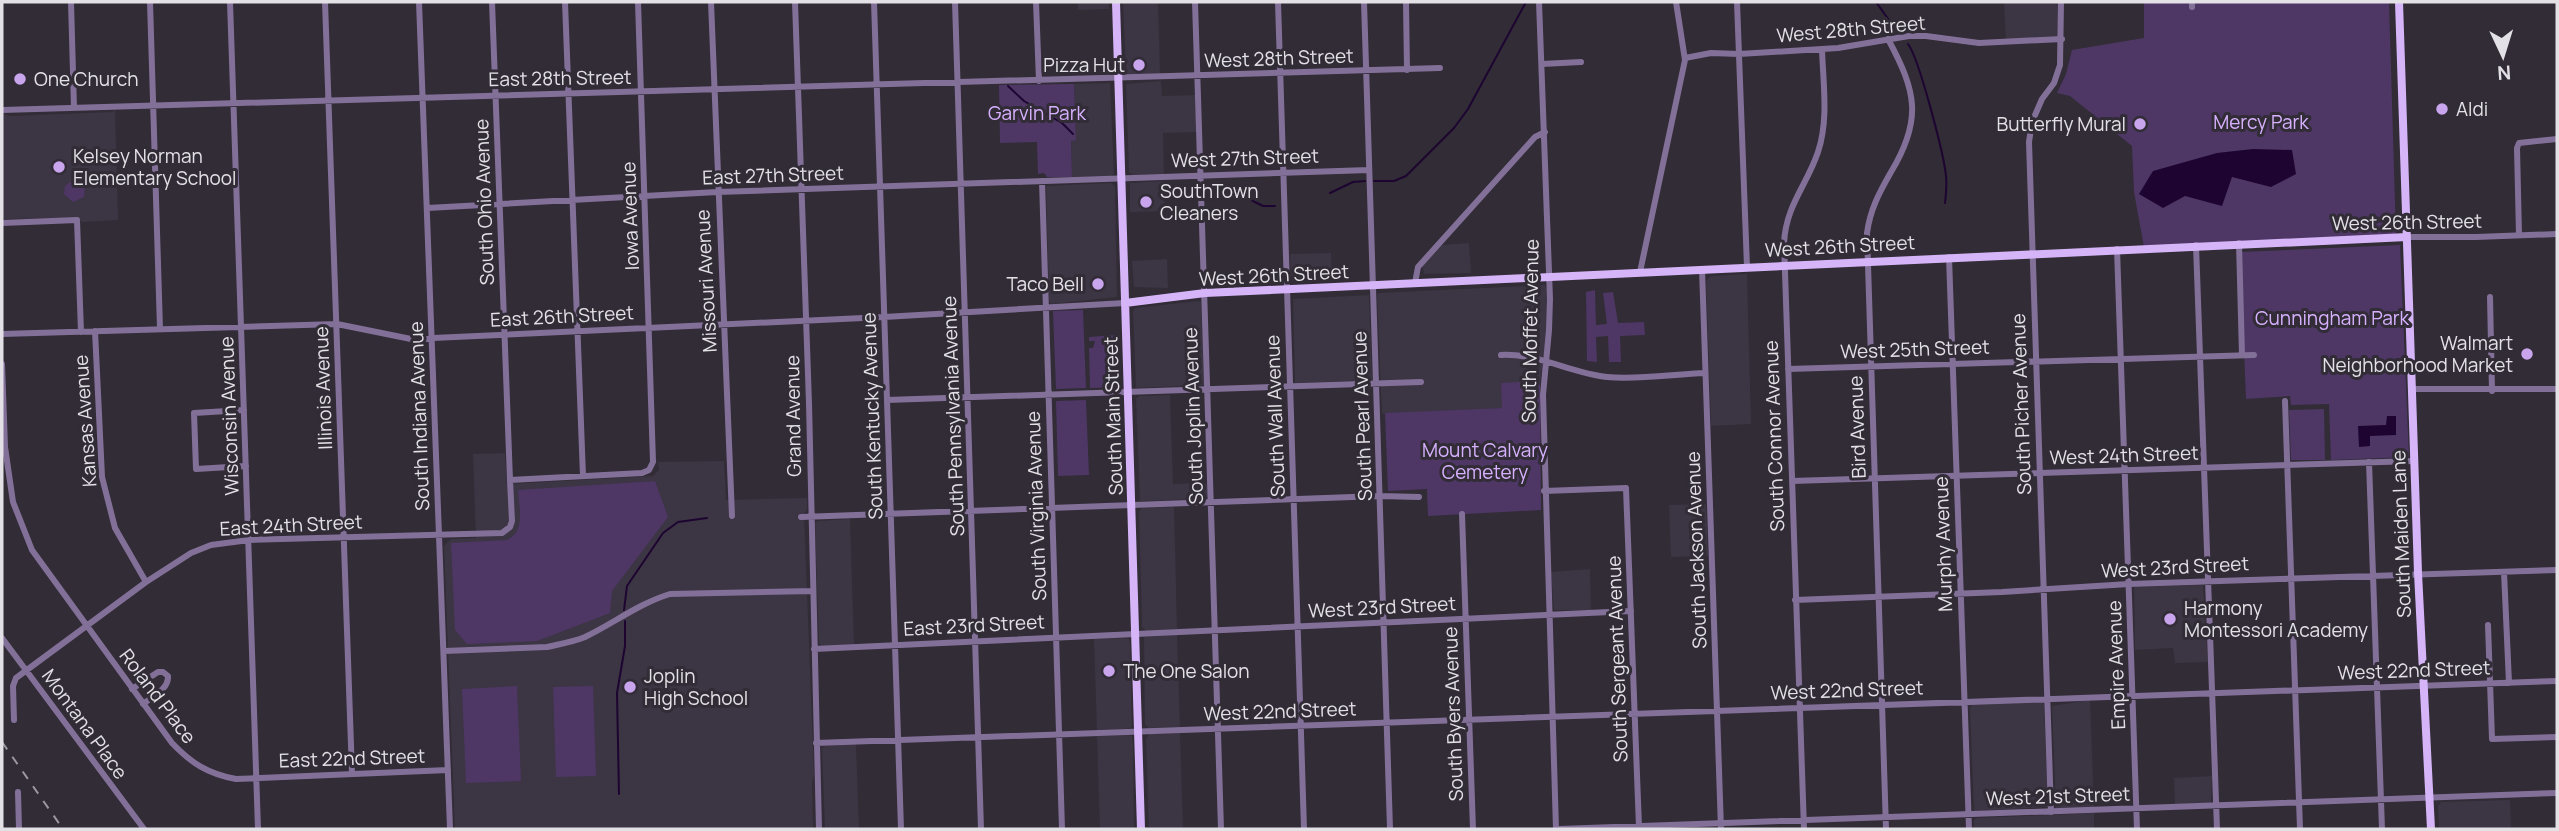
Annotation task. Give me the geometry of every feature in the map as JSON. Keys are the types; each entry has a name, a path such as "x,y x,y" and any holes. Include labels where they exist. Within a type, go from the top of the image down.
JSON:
{"main road":[{"name":"South Main Street","path":"1116,2 1141,829"},
{"name":"South Maiden Lane","path":"2399,2 2418,573 2431,829"},
{"name":"West 26th Street","path":"1125,303 1205,293 2407,237"}],"street":[{"path":"71,2 74,108"},
{"path":"150,2 160,329"},
{"name":"Wisconsin Avenue","path":"230,2 258,829"},
{"name":"Illinois Avenue","path":"325,2 352,774"},
{"name":"South Indiana Avenue","path":"419,2 450,829"},
{"name":"South Ohio Avenue","path":"492,2 512,521 510,527"},
{"path":"510,480 583,476 565,2"},
{"name":"Iowa Avenue","path":"583,476 642,472 649,470 653,462 638,2"},
{"name":"Missouri Avenue","path":"711,2 732,516"},
{"name":"Grand Avenue","path":"795,2 819,829"},
{"name":"South Kentucky Avenue","path":"874,2 901,829"},
{"name":"South Pennsylvania Avenue","path":"955,2 981,829"},
{"path":"1036,2 1039,81"},
{"name":"South Joplin Avenue","path":"1195,2 1221,829"},
{"name":"South Wall Avenue","path":"1278,2 1304,829"},
{"name":"South Pearl Avenue","path":"1364,2 1390,829"},
{"path":"1406,2 1407,70"},
{"name":"South Moffet Avenue","path":"1539,2 1550,321 1543,395 1544,491 1558,829"},
{"path":"1640,272 1685,58 1676,2"},
{"path":"1737,2 1747,267"},
{"name":"South Picher Avenue","path":"2052,812 2029,142 2032,122 2042,99 2054,83 2060,65 2061,2"},
{"name":"West 28th Street","path":"1685,58 1703,54 1822,49 1926,36 1979,44 2062,39"},
{"name":"Bird Avenue","path":"1886,829 1867,233 1871,210 1906,146 1912,114 1910,84 1888,39"},
{"name":"South Connor Avenue","path":"1804,829 1784,265 1788,214 1815,160 1823,132 1825,114 1822,49"},
{"path":"1542,64 1581,62"},
{"name":"West 28th Street","path":"1118,79 1440,68"},
{"name":"East 28th Street","path":"2,110 1118,79"},
{"path":"1415,283 1418,267 1535,137 1545,132"},
{"path":"2519,235 2516,148 2519,143 2557,139"},
{"name":"West 27th Street","path":"1121,177 1369,170"},
{"name":"East 27th Street","path":"427,208 717,192 1121,177"},
{"name":"South Virginia Avenue","path":"1042,181 1062,829"},
{"name":"Kansas Avenue","path":"2,223 78,220 81,332"},
{"name":"West 26th Street","path":"2407,237 2557,234"},
{"path":"2239,243 2242,355"},
{"path":"2196,245 2217,829"},
{"name":"Empire Avenue","path":"2117,249 2137,829"},
{"name":"Murphy Avenue","path":"1949,257 1969,829"},
{"name":"South Jackson Avenue","path":"1702,269 1721,826"},
{"path":"2490,297 2492,391"},
{"name":"East 26th Street","path":"2,334 337,324 385,336 411,339 1125,303"},
{"name":"Kansas Avenue","path":"95,331 102,477 116,528 146,582"},
{"path":"1501,355 1521,355 1587,374 1609,377 1705,373"},
{"name":"West 25th Street","path":"1788,369 2254,355"},
{"name":"Roland Place","path":"2,364 3,447 13,502 33,550 172,743 198,766 236,779 256,778"},
{"path":"887,400 1422,382"},
{"path":"2413,389 2557,389"},
{"path":"2285,401 2300,829"},
{"path":"244,410 194,413 196,469 246,467"},
{"name":"West 24th Street","path":"1792,481 2414,461"},
{"path":"2369,462 2382,829"},
{"name":"South Sergeant Avenue","path":"1544,491 1626,488 1639,828"},
{"path":"801,517 1380,496 1419,497"},
{"name":"South Byers Avenue","path":"1462,514 1473,829"},
{"name":"East 24th Street","path":"26,670 146,582 191,553 211,545 248,540 502,533 510,527"},
{"name":"West 23rd Street","path":"1795,600 2129,583 2557,570"},
{"path":"2504,572 2509,683"},
{"path":"444,651 547,647 583,638 655,599 670,594 813,591"},
{"name":"West 23rd Street","path":"1135,634 1631,611"},
{"path":"2488,625 2492,739 2557,737"},
{"name":"East 23rd Street","path":"814,649 1135,634"},
{"name":"Montana Place","path":"2,638 144,829"},
{"path":"14,720 13,681 26,670"},
{"path":"132,689 158,672 168,676 169,682 165,687 143,704"},
{"name":"West 22nd Street","path":"816,743 2557,681"},
{"name":"East 22nd Street","path":"256,778 448,770"},
{"path":"18,792 19,829"},
{"name":"West 21st Street","path":"1558,829 1721,826 1804,820 2557,793"}],"shaded area":[{"path":"1078,2 1109,2 1109,9 1078,10"},
{"path":"1123,2 1158,2 1160,74 1126,72"},
{"path":"2004,2 2061,2 2062,39 2006,42"},
{"path":"1161,81 1162,96 1195,95 1197,132 1163,133 1164,174 1133,175 1129,172 1126,84"},
{"path":"1110,83 1114,174 1072,177 1071,140 1076,140 1074,84"},
{"name":"Kelsey Norman Elementary School","path":"115,110 118,220 82,222 77,218 2,219 2,113 10,116"},
{"path":"2253,149 2292,150 2296,174 2271,187 2232,177 2222,206 2185,196 2163,208 2139,194 2153,171 2217,153"},
{"path":"1164,181 1165,211 1130,212 1130,183"},
{"path":"1111,183 1115,186 1117,297 1051,304 1046,186"},
{"path":"1469,243 1471,273 1424,274 1422,266 1442,245"},
{"path":"1331,253 1332,280 1291,281 1290,254"},
{"path":"1167,259 1168,288 1134,287 1132,261"},
{"path":"1747,274 1751,424 1711,426 1706,281 1711,276"},
{"path":"1545,285 1548,322 1540,383 1519,382 1502,408 1382,414 1379,293"},
{"path":"1369,295 1372,380 1295,383 1293,299"},
{"path":"1201,302 1204,385 1136,388 1135,308"},
{"path":"1170,395 1173,484 1208,483 1208,496 1203,499 1140,501 1136,399 1139,396"},
{"path":"2387,416 2396,416 2396,435 2370,436 2370,446 2359,447 2358,426 2386,425"},
{"name":"Joplin High School","path":"505,453 507,484 653,476 659,470 658,462 724,461 726,500 807,498 804,514 814,774 813,829 455,829 444,546 451,539 476,538 473,454"},
{"path":"1706,504 1708,556 1671,557 1669,505"},
{"path":"1174,507 1177,629 1146,631 1142,627 1139,512 1142,508"},
{"path":"850,519 854,645 821,646 815,523"},
{"path":"1590,569 1591,610 1554,610 1551,572"},
{"name":"Harmony Montessori Academy","path":"2203,585 2208,662 2175,663 2173,648 2135,650 2134,587"},
{"path":"1177,635 1180,727 1149,728 1145,724 1144,637"},
{"path":"1094,639 1129,639 1130,644 1132,727 1097,730"},
{"path":"2090,700 2094,808 2056,808 2052,706"},
{"path":"2042,702 2048,807 1974,811 1970,707"},
{"path":"1180,733 1183,829 1149,829 1146,739 1149,734"},
{"path":"1097,736 1132,736 1133,744 1134,829 1100,829"},
{"path":"856,744 859,829 825,829 822,748"},
{"path":"2212,776 2211,803 2175,805 2174,778"},
{"path":"2510,800 2511,829 2439,829 2438,806 2441,802"},
{"path":"2094,813 2094,829 1974,829 1976,818"}],"green space":[{"name":"Mercy Park","path":"2144,2 2389,2 2396,237 2144,247 2134,192 2132,146 2070,96 2057,93 2066,74 2072,50 2144,38"},
{"name":"Garvin Park","path":"1074,84 1076,140 1071,141 1072,177 1047,177 1044,173 1038,174 1037,142 1000,143 999,85"},
{"path":"70,182 74,185 85,185 84,197 73,202 64,194 65,186"},
{"name":"Cunningham Park","path":"2400,245 2409,457 2331,460 2329,404 2291,405 2290,396 2246,399 2240,252"},
{"path":"1595,290 1596,325 1607,324 1603,293 1613,292 1618,323 1644,322 1645,335 1620,336 1621,362 1609,362 1608,336 1596,337 1597,362 1587,361 1586,292"},
{"path":"1083,310 1086,388 1056,389 1053,311"},
{"path":"1116,335 1118,387 1090,388 1089,348 1093,348 1095,341 1089,341 1089,337"},
{"name":"Mount Calvary Cemetery","path":"1501,383 1540,383 1541,510 1428,516 1427,489 1388,491 1385,413 1502,408"},
{"path":"1086,400 1089,475 1058,476 1056,401"},
{"path":"2324,409 2325,460 2291,460 2289,410"},
{"path":"655,481 668,517 612,591 610,613 537,641 467,644 455,630 451,543 507,540 513,536 520,518 518,490"},
{"path":"517,686 521,781 466,783 462,689"},
{"path":"593,686 596,776 556,777 553,687"}],"waterway":[{"path":"1374,181 1394,181 1406,176 1454,128 1468,109 1526,2"},
{"path":"1876,2 1896,30"},
{"path":"1908,44 1924,86 1941,148 1946,179 1945,203"},
{"path":"1008,86 1024,101 1062,123 1073,134"},
{"path":"1330,193 1353,182 1365,181"},
{"path":"1215,185 1239,191"},
{"path":"1247,198 1263,206 1275,206"},
{"path":"624,610 627,586 663,533 678,522 707,518"},
{"path":"619,794 617,693 625,646 625,621"}],"railway":[{"path":"2,742 63,829"}],"place":[{"name":"Pizza Hut","path":"1139,65"},
{"name":"One Church","path":"20,79"},
{"name":"Aldi","path":"2442,109"},
{"name":"Butterfly Mural","path":"2140,124"},
{"name":"Kelsey Norman Elementary School","path":"59,167"},
{"name":"SouthTown Cleaners","path":"1146,202"},
{"name":"Taco Bell","path":"1098,284"},
{"name":"Walmart Neighborhood Market","path":"2527,354"},
{"name":"Harmony Montessori Academy","path":"2170,619"},
{"name":"The One Salon","path":"1109,671"},
{"name":"Joplin High School","path":"630,687"}]}
